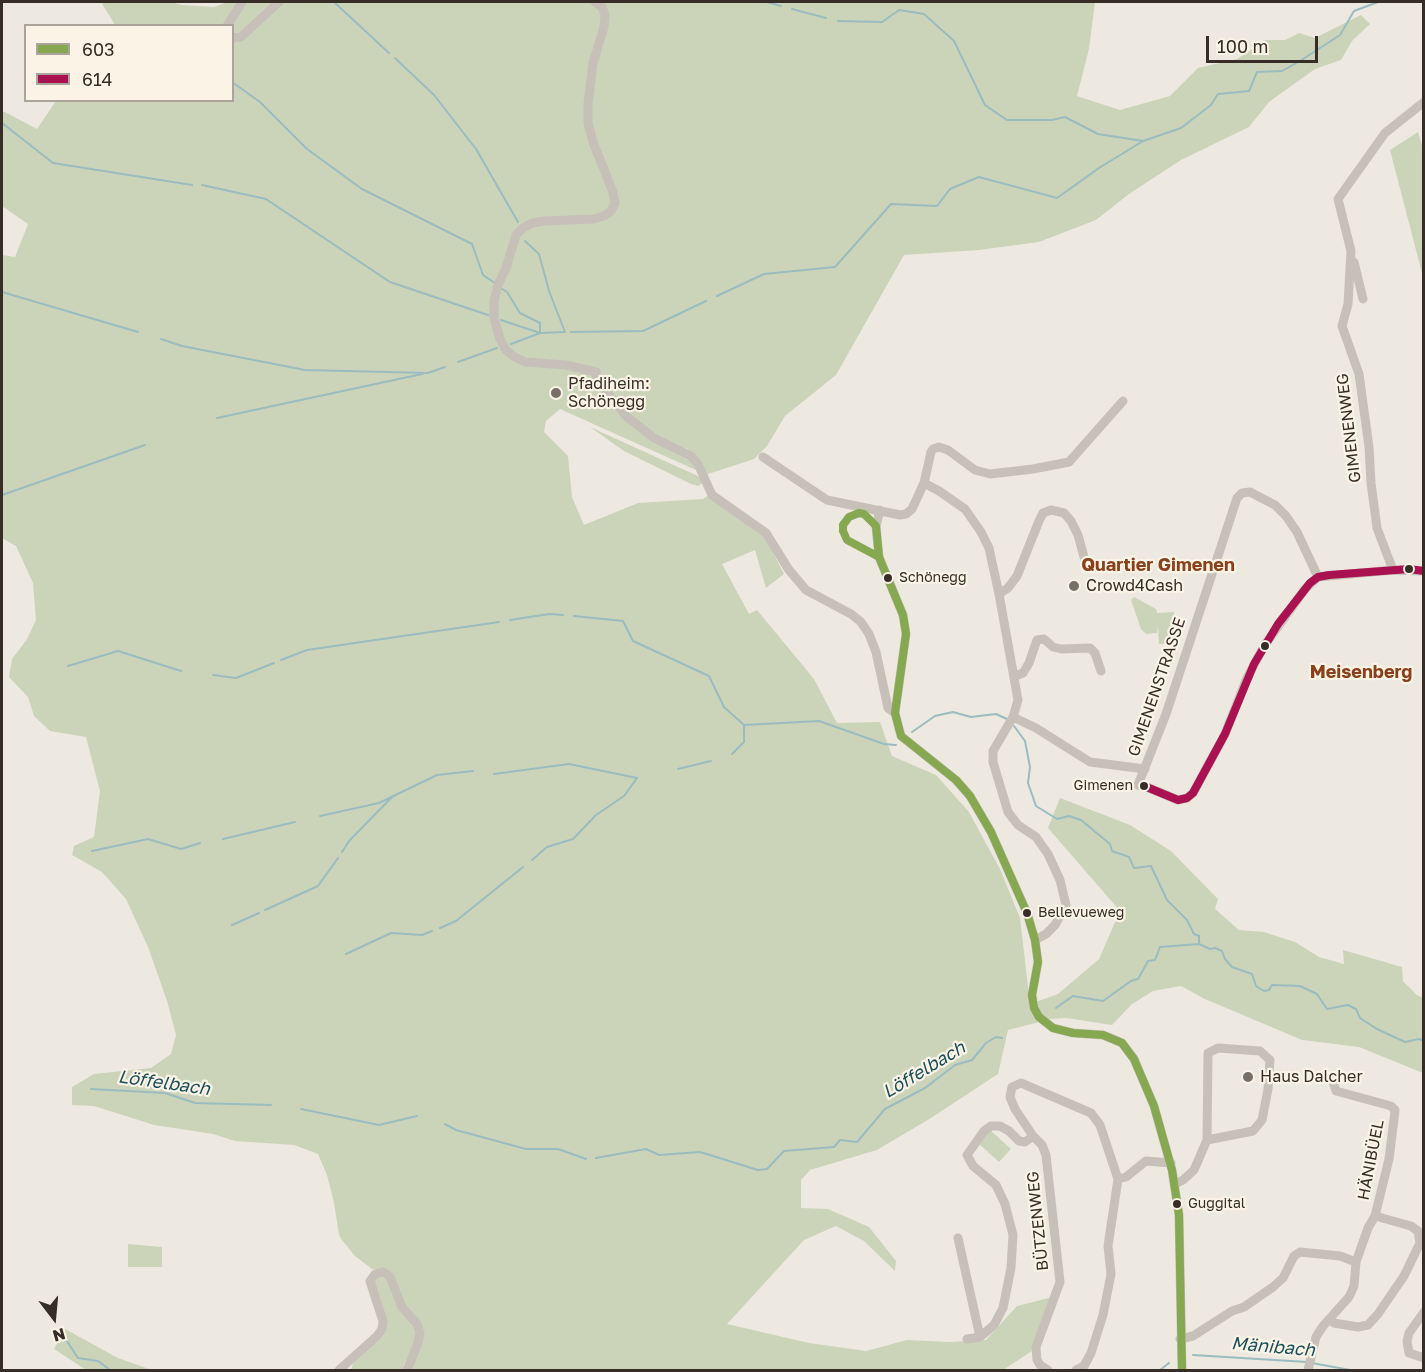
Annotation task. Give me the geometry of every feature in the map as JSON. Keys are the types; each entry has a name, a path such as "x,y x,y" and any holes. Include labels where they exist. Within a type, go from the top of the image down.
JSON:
{"street":[{"path":"228,24 242,2"},
{"path":"234,38 241,37 279,2"},
{"path":"596,2 602,7 605,15 604,27 593,63 588,123 593,142 614,192 615,202 611,211 604,216 593,219 532,223 522,228 516,235 507,268 498,285 494,301 494,318 500,339 506,350 525,362 566,365 596,372 597,380 626,416 654,438 691,456 701,470 712,495 765,533 789,570 806,590 851,614 861,622 876,652 888,708 894,713"},
{"name":"GIMENENWEG","path":"1394,570 1377,528 1359,374 1342,326 1348,304 1351,251 1338,199 1385,133 1424,102"},
{"path":"1351,251 1364,299"},
{"path":"763,457 827,500 906,514 912,509 924,483 933,449 939,447 948,450 975,470 990,474 1069,462 1123,402"},
{"path":"924,483 965,509 989,548 1018,700 1013,717 993,751 993,762 1008,812 1018,825 1036,837 1048,854 1060,880 1066,905 1055,925 1035,940"},
{"name":"GIMENENSTRASSE","path":"1145,769 1166,714 1237,498 1242,493 1251,492 1275,505 1286,516 1297,532 1318,577"},
{"path":"880,510 876,526 879,557 903,615 906,634 894,713 901,736 956,780 970,796 991,832 1026,913 1035,940 1038,962 1032,995 1034,1008 1040,1017 1053,1028 1073,1033 1103,1035 1113,1038 1126,1047 1134,1059 1154,1106 1175,1184 1180,1234 1182,1368"},
{"path":"999,594 1008,588 1017,576 1043,513 1051,510 1064,513 1071,521 1078,535 1087,568"},
{"path":"1013,717 1036,728 1090,762 1145,769 1138,785 1178,800 1187,798 1193,793 1225,734 1240,694 1259,655 1278,624 1305,589 1318,577 1394,570 1424,571"},
{"path":"1015,676 1023,673 1037,640 1044,639 1061,649 1090,648 1095,653 1101,671"},
{"path":"1175,1184 1194,1170 1207,1140 1208,1053 1218,1048 1260,1051 1270,1060 1268,1089 1262,1120 1254,1131 1207,1140"},
{"name":"HÄNIBÜEL","path":"1308,1370 1316,1337 1349,1297 1354,1286 1356,1262 1368,1228 1375,1216 1389,1159 1395,1110 1391,1106 1336,1091 1334,1082"},
{"name":"BÜTZENWEG","path":"1048,1371 1036,1360 1036,1347 1060,1281 1046,1155 1042,1145 1033,1136 1015,1108 1010,1097 1012,1087 1021,1083 1091,1113 1100,1125 1118,1179"},
{"path":"967,1339 980,1337 994,1325 1003,1308 1011,1268 1013,1235 1005,1204 996,1185 973,1166 967,1155 984,1131 991,1126 1000,1126 1019,1141 1025,1142 1033,1136"},
{"path":"1076,1371 1084,1366 1091,1353 1111,1274 1108,1246 1118,1179 1126,1177 1146,1161 1171,1163"},
{"name":"HÄNIBÜEL","path":"1329,1319 1334,1323 1358,1327 1368,1325 1404,1276 1420,1243 1421,1231 1375,1216"},
{"path":"958,1238 980,1337"},
{"path":"1180,1339 1193,1336 1232,1311 1244,1307 1273,1287 1283,1278 1294,1256 1300,1252 1340,1256 1356,1262"},
{"path":"339,1371 382,1329 382,1321 370,1281 375,1274 383,1272 390,1277 402,1307 417,1324 420,1333 407,1371"},
{"path":"1424,1312 1409,1333 1407,1341 1409,1353 1424,1358"}],"green space":[{"path":"101,2 171,2 214,7 227,2 1095,2 1089,49 1077,96 1120,110 1170,96 1198,68 1237,59 1266,40 1285,40 1299,33 1315,38 1361,15 1370,24 1352,41 1341,60 1315,69 1269,102 1249,127 1181,160 1129,194 1096,220 1039,242 979,250 904,255 836,375 785,416 767,446 754,459 708,474 688,449 660,439 632,418 599,379 595,381 629,421 659,443 689,459 698,471 560,409 546,421 544,432 568,456 572,497 584,525 638,503 703,499 707,496 762,535 784,574 766,588 755,550 722,564 749,614 757,610 814,679 837,723 880,722 892,756 936,775 969,812 1000,869 1020,918 1030,1004 1058,994 1099,959 1120,911 1048,828 1060,798 1130,825 1171,851 1218,899 1215,909 1239,930 1264,932 1295,942 1319,957 1344,964 1343,950 1402,967 1403,981 1423,998 1423,1073 1359,1047 1302,1040 1205,999 1181,986 1153,991 1132,1004 1112,1025 1066,1018 1051,1019 1008,1030 998,1074 877,1150 810,1170 801,1180 801,1208 828,1209 869,1227 896,1261 895,1271 864,1241 836,1226 804,1240 727,1324 809,1343 866,1351 907,1340 949,1342 986,1340 1017,1306 1049,1298 1049,1318 1032,1351 1003,1370 351,1370 355,1358 385,1331 386,1319 375,1292 374,1281 380,1276 388,1281 393,1294 416,1331 417,1340 403,1366 411,1369 424,1335 404,1303 394,1279 387,1271 372,1269 355,1256 339,1235 327,1175 318,1154 294,1145 235,1141 213,1134 154,1125 94,1106 72,1105 72,1087 94,1074 151,1068 171,1054 176,1035 148,947 126,899 102,872 72,855 74,846 94,837 100,791 86,737 50,731 34,716 28,697 9,677 12,659 27,639 36,620 33,583 16,546 2,538 2,255 15,257 28,224 2,206 2,112 37,129 55,102 234,102 234,24 114,24"},
{"path":"1418,132 1424,152 1423,277 1390,150"},
{"path":"590,427 700,477 703,483 698,486 691,484 624,451"},
{"path":"1134,597 1156,609 1157,613 1174,612 1176,643 1159,644 1158,627 1157,633 1146,634 1141,629 1131,600"},
{"path":"990,1130 1011,1149 999,1162 978,1143"},
{"path":"128,1244 162,1247 162,1267 128,1267"},
{"path":"65,1329 118,1358 152,1370 86,1370 54,1349"}],"waterway":[{"path":"334,2 389,53"},
{"path":"767,2 781,6"},
{"path":"717,296 764,274 835,267 891,204 937,206 950,189 979,177 1057,198 1099,168 1143,141 1181,128 1211,105 1218,94 1249,91 1257,72 1282,71 1300,61 1340,35 1354,11 1378,2"},
{"path":"792,9 826,18"},
{"path":"838,21 882,22 899,10 924,14 954,41 985,105 1007,120 1052,120 1065,117 1098,134 1143,141"},
{"path":"395,58 434,95 476,149 518,222"},
{"path":"234,83 260,102 307,149 362,189 472,244 483,275 495,283"},
{"path":"2,123 53,163 192,185"},
{"path":"202,185 266,199 390,282 488,315"},
{"path":"511,344 540,333 565,332 549,291 539,254 525,241"},
{"path":"499,287 507,292 520,313 540,323 540,333 501,320"},
{"path":"2,292 138,332"},
{"path":"571,332 643,331 706,301"},
{"path":"161,339 182,346 305,370 428,373 445,367"},
{"path":"458,362 497,348"},
{"path":"217,418 422,374"},
{"path":"2,495 145,445"},
{"path":"510,620 549,614 563,615"},
{"path":"574,616 623,621 633,641 709,676 724,707 744,725"},
{"path":"281,660 307,650 499,622"},
{"path":"68,666 118,651 181,671"},
{"path":"213,675 236,678 274,663"},
{"path":"912,732 935,716 953,712 971,717 996,714 1007,719"},
{"path":"732,754 744,742 744,725 819,721 884,744 896,745"},
{"path":"1014,726 1025,741 1030,767 1028,783 1036,806 1057,819 1069,816 1081,820 1110,844 1112,851 1129,857 1134,868 1151,866 1167,900 1187,920 1194,934 1199,936 1199,944"},
{"path":"678,769 711,761"},
{"path":"494,774 569,764 637,778 624,796 596,815 573,839 547,847 532,860"},
{"path":"320,816 379,803 437,775 473,771"},
{"path":"342,852 349,841 393,796"},
{"path":"223,839 295,822"},
{"path":"92,851 148,839 181,849 200,843"},
{"path":"265,910 318,886 338,858"},
{"path":"440,928 456,921 523,867"},
{"path":"232,925 259,913"},
{"path":"346,954 391,933 422,935 432,931"},
{"path":"1056,1008 1073,996 1103,1001 1131,981 1138,979 1148,961 1155,960 1160,947 1199,944 1222,951 1232,967 1252,974 1256,986 1264,991 1269,990 1272,985 1300,986 1317,994 1327,1009 1348,1005 1356,1009 1360,1018 1377,1029 1405,1042 1419,1039 1424,1041"},
{"name":"Löffelbach","path":"596,1158 646,1149 659,1155 700,1152 758,1170 767,1169 784,1151 834,1147 840,1140 857,1142 885,1109 925,1088 955,1065 972,1060 986,1043 996,1037 1002,1038"},
{"name":"Löffelbach","path":"91,1089 165,1093 195,1103 271,1105"},
{"name":"Löffelbach","path":"301,1109 379,1125 417,1116"},
{"name":"Löffelbach","path":"445,1124 456,1130 526,1149 558,1149 586,1159"},
{"name":"Mänibach","path":"65,1338 78,1358 98,1361 110,1370"},
{"name":"Mänibach","path":"1193,1355 1307,1362"},
{"name":"Mänibach","path":"1160,1370 1169,1363"},
{"name":"Mänibach","path":"1312,1363 1350,1370"}],"transit line":[{"name":"603","path":"859,513 864,514 876,526 879,557 847,540 843,525 849,517 859,513"},
{"name":"603","path":"879,557 903,615 906,634 895,713 901,736 956,780 970,796 991,832 1027,913 1035,940 1038,962 1032,995 1034,1008 1039,1017 1053,1028 1073,1033 1103,1035 1122,1043 1134,1059 1154,1106 1172,1170 1179,1215 1182,1370"},
{"name":"614","path":"1144,786 1178,800 1187,798 1193,793 1225,734 1254,664 1278,624 1310,583 1318,577 1329,575 1409,569 1424,571"}],"place":[{"name":"Pfadiheim: Schönegg","path":"556,393"},
{"name":"Schönegg","path":"888,578"},
{"name":"Crowd4Cash","path":"1074,586"},
{"name":"Gimenen","path":"1144,786"},
{"name":"Bellevueweg","path":"1027,913"},
{"name":"Haus Dalcher","path":"1248,1077"},
{"name":"Guggital","path":"1177,1204"}],"district":[{"name":"Quartier Gimenen","path":"1158,565"},
{"name":"Meisenberg","path":"1361,672"}]}
